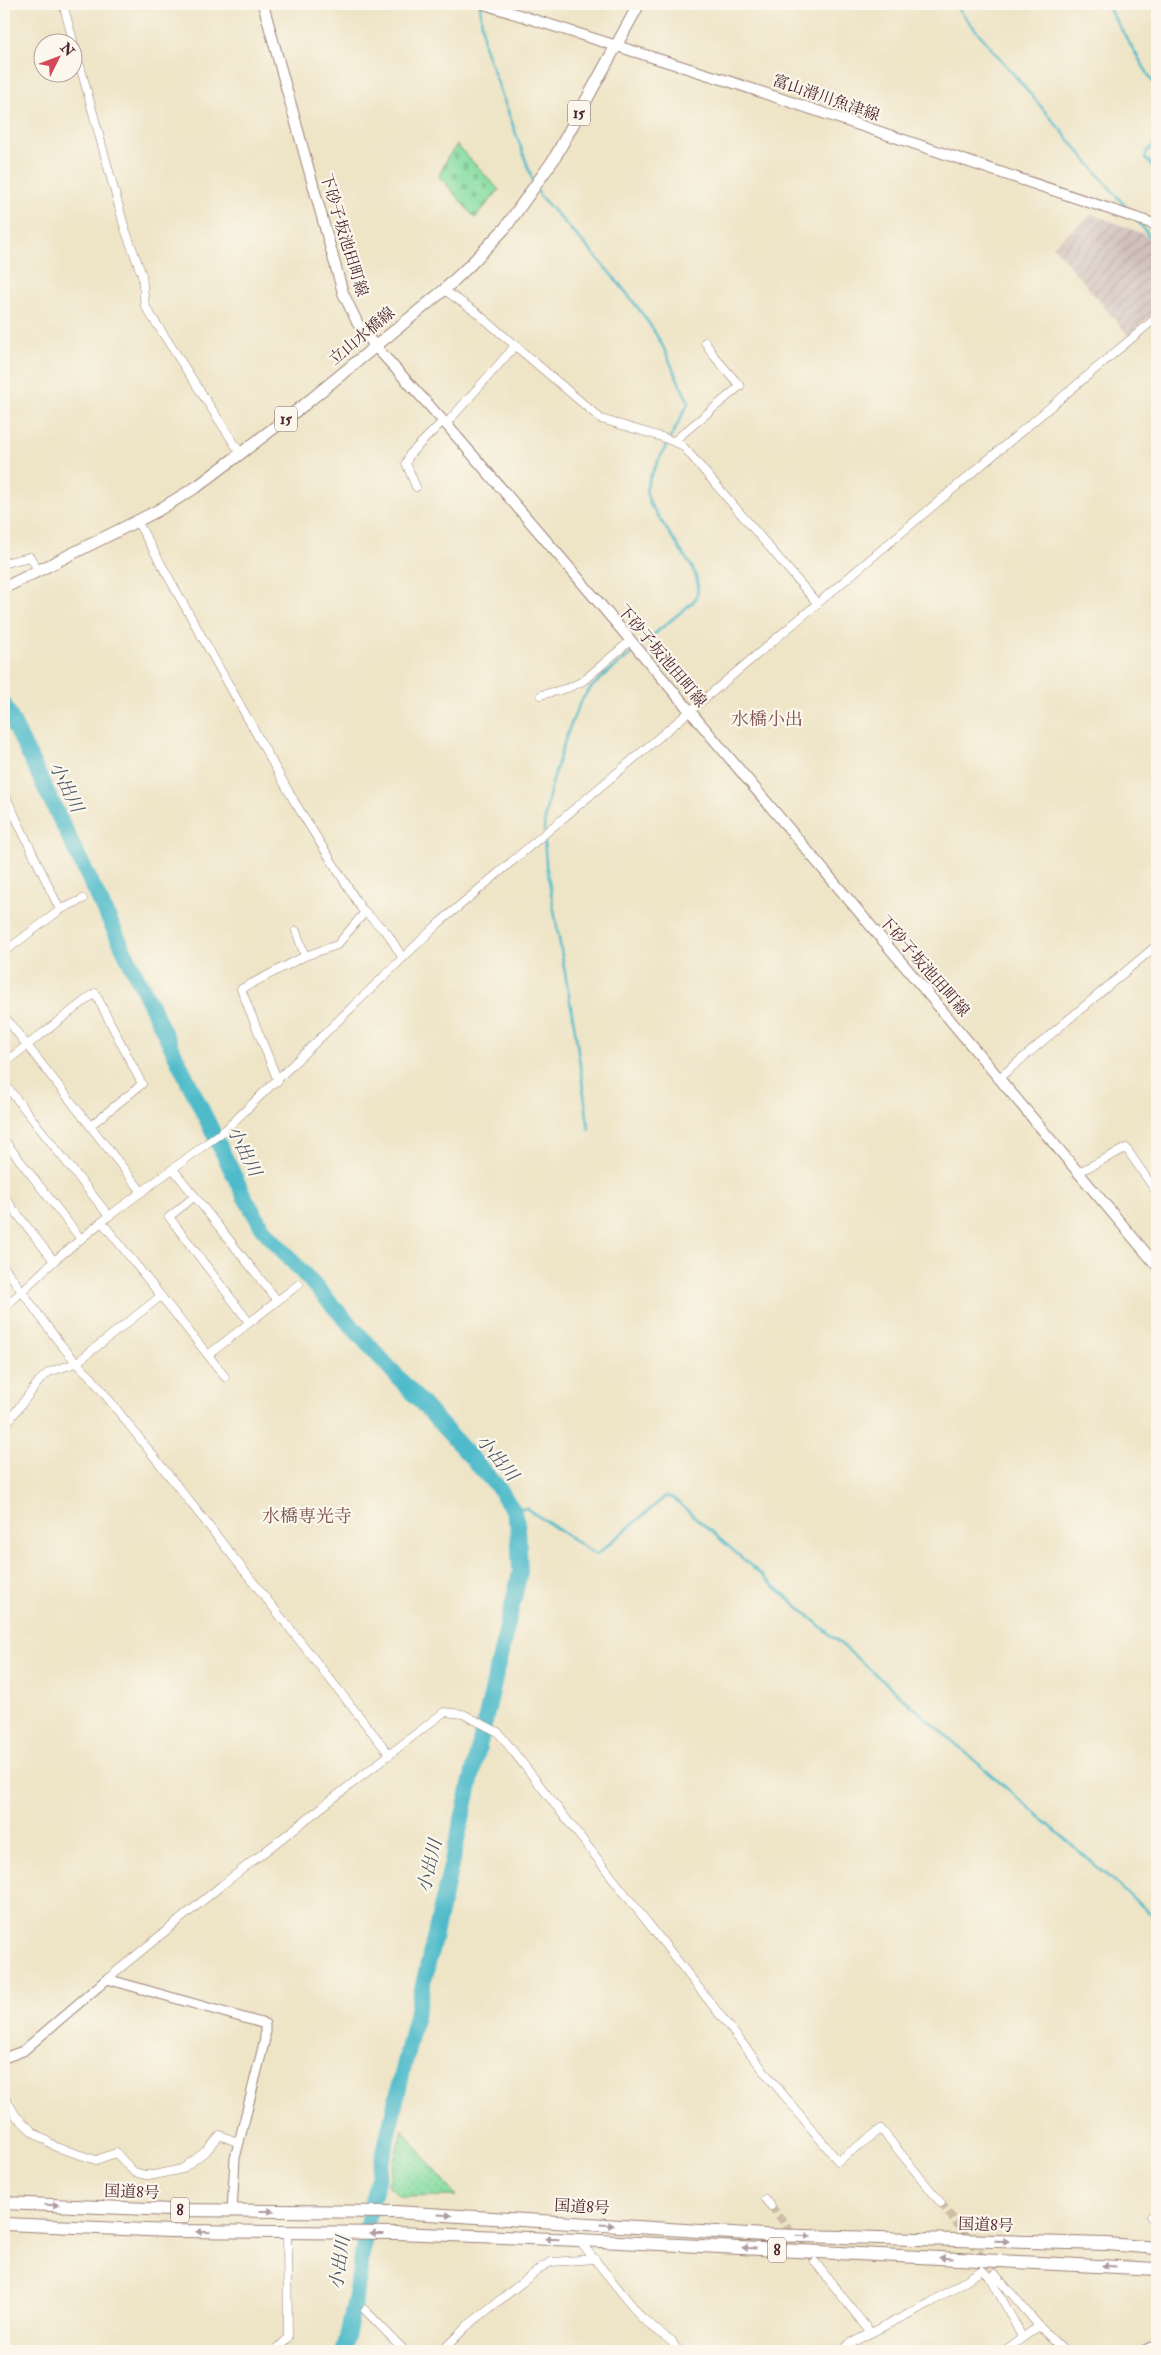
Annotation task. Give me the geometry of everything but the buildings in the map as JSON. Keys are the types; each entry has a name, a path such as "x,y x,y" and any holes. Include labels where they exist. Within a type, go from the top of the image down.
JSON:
{"highway":[{"name":"国道8号","path":"4,2203 232,2211 396,2212 764,2235 1108,2244 1157,2248"},
{"name":"国道8号","path":"4,2224 170,2231 396,2234 579,2240 1157,2269"}],"main road":[{"name":"下砂子坂池田町線","path":"262,4 342,292 358,324 630,641 1157,1266"},
{"name":"富山滑川魚津線","path":"486,4 1157,225"},
{"name":"立山水橋線","path":"4,588 137,521 198,486 304,405 444,290 505,228 540,180 554,159 639,4"}],"street":[{"path":"63,4 125,229 142,275 145,306 241,454"},
{"path":"444,290 476,312 601,419 682,445 816,603"},
{"path":"4,1308 54,1260 109,1216 225,1130 402,957 816,603 1157,316"},
{"path":"674,441 740,386 714,356 705,342"},
{"path":"416,487 406,462 410,454 444,422 516,345"},
{"path":"137,521 290,793 365,912 388,934 402,957"},
{"path":"4,563 30,557 38,570"},
{"path":"541,695 568,688 583,681 630,641"},
{"path":"4,793 60,910"},
{"path":"5,949 60,910 83,899"},
{"path":"278,1080 241,989 305,956 337,945 365,912"},
{"path":"296,931 305,956"},
{"path":"998,1078 1157,944"},
{"path":"4,1063 95,993 142,1084 90,1126"},
{"path":"4,1016 142,1192"},
{"path":"4,1084 109,1216"},
{"path":"4,1140 81,1239"},
{"path":"1079,1172 1126,1148 1157,1193"},
{"path":"174,1169 277,1300"},
{"path":"195,1196 169,1218 250,1322"},
{"path":"4,1197 54,1260"},
{"path":"102,1222 225,1377"},
{"path":"4,1267 76,1363 91,1377 390,1755"},
{"path":"208,1354 299,1284"},
{"path":"4,1427 40,1380 49,1372 76,1363 161,1296"},
{"path":"4,2058 23,2051 222,1885 444,1712 463,1714 498,1732 768,2076 838,2161 881,2130 941,2204"},
{"path":"107,1979 265,2024 265,2039 235,2158 232,2211"},
{"path":"4,2095 16,2116 33,2132 56,2147 96,2160 116,2153 134,2172 145,2176 182,2169 206,2151 220,2135 239,2143"},
{"path":"765,2199 771,2206"},
{"path":"275,2351 288,2338 287,2232"},
{"path":"579,2240 642,2318 671,2341 678,2351"},
{"path":"442,2351 467,2326 546,2264 595,2259"},
{"path":"815,2262 870,2332"},
{"path":"842,2351 849,2344 930,2302 982,2270 992,2280 1022,2337"},
{"path":"995,2274 1039,2326 1064,2351"},
{"path":"365,2310 405,2351"},
{"path":"1004,2351 1039,2326"}],"shaded area":[{"path":"1092,214 1146,235 1157,248 1157,310 1128,335 1053,246"}],"green space":[{"path":"457,145 499,190 475,218 439,176 447,158"},
{"path":"402,2129 456,2196 401,2197 388,2185"}],"waterway":[{"path":"954,4 1131,213"},
{"path":"1106,4 1157,89"},
{"path":"480,5 484,45 533,181"},
{"path":"1157,142 1147,151 1145,158 1157,170"},
{"path":"537,190 541,197 605,267 650,324 689,402 650,477 646,490 650,504 693,569 698,590 693,602 640,646"},
{"path":"1139,223 1157,245"},
{"path":"544,832 548,800 559,758 582,701 589,690 600,679 636,650"},
{"name":"小出川","path":"4,704 244,1196 263,1229 497,1486 513,1510 518,1527 520,1572 366,2228 357,2290 344,2351"},
{"path":"544,838 546,864 575,1030 589,1130"},
{"path":"513,1510 526,1508 596,1555 666,1496 673,1498 1157,1919"}],"tunnel":[{"path":"941,2203 995,2274"},
{"path":"771,2206 815,2262"}],"district":[{"name":"水橋小出","path":"767,719"},
{"name":"水橋専光寺","path":"307,1516"}]}
